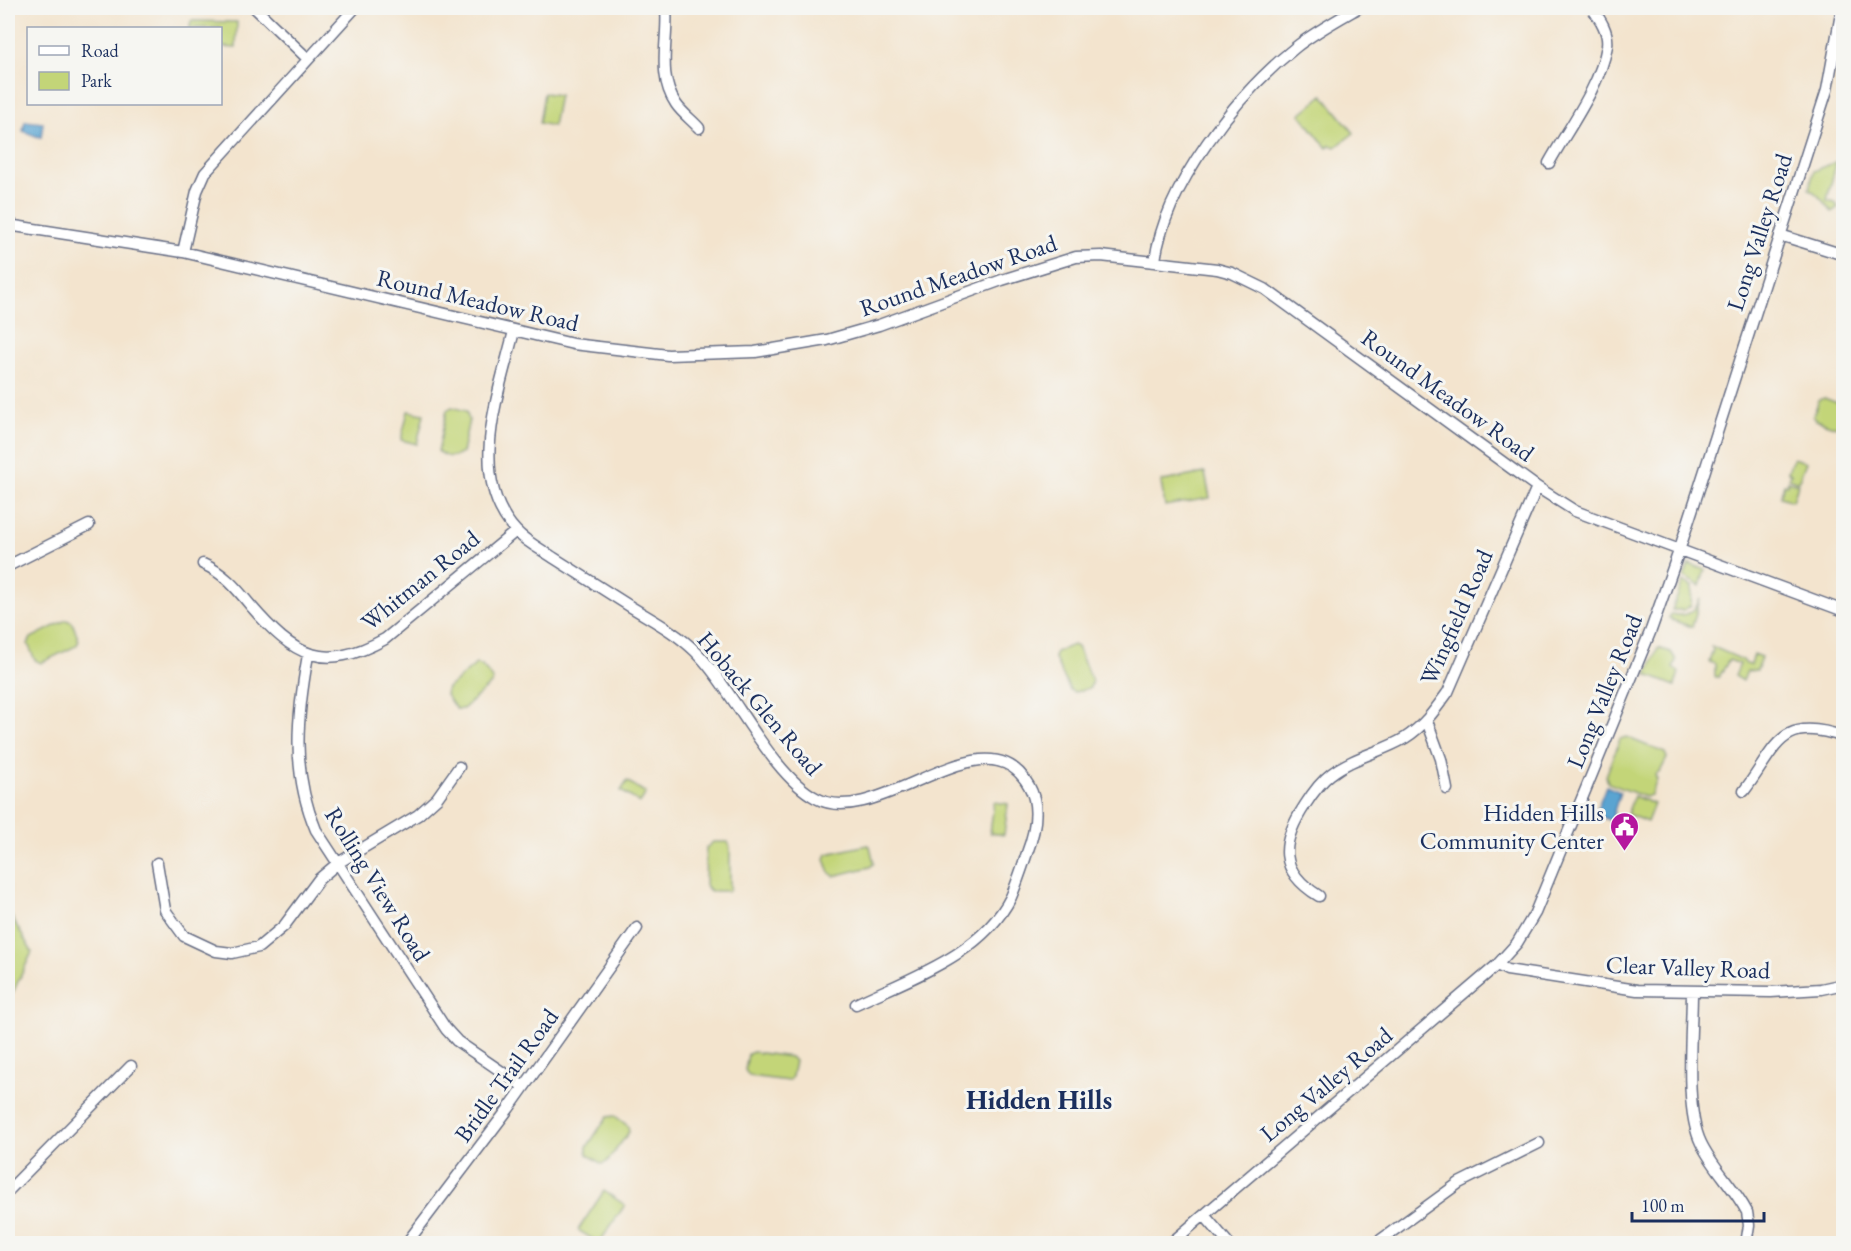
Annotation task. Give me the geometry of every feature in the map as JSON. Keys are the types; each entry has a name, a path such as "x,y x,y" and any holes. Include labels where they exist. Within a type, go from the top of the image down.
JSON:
{"street":[{"path":"255,8 307,58"},
{"path":"183,252 197,191 205,173 354,8"},
{"path":"666,8 664,66 668,86 676,104 699,128"},
{"path":"1155,261 1160,233 1179,188 1246,95 1296,47 1358,8"},
{"path":"1549,163 1593,86 1607,45 1604,25 1592,8"},
{"name":"Long Valley Road","path":"1170,1244 1497,965 1517,943 1535,913 1651,630 1679,551 1827,90 1842,8"},
{"name":"Round Meadow Road","path":"8,225 183,252 514,331 573,344 641,354 700,355 763,351 827,340 879,325 1055,261 1076,257 1101,256 1217,269 1252,281 1575,511 1844,611"},
{"path":"1780,235 1844,255"},
{"name":"Hoback Glen Road","path":"514,331 490,435 489,456 495,492 516,531 684,641 696,652 780,765 797,784 818,800 847,804 873,799 966,761 987,759 1007,764 1022,776 1035,803 1036,819 1029,849 1010,898 996,919 979,937 945,961 856,1004"},
{"name":"Wingfield Road","path":"1319,896 1301,885 1292,873 1287,858 1286,842 1292,825 1316,789 1331,773 1404,738 1427,721 1454,681 1537,486"},
{"path":"8,566 89,525"},
{"name":"Whitman Road","path":"308,655 335,657 352,654 385,639 516,531"},
{"path":"203,564 216,569 233,584 280,636 308,655"},
{"name":"Rolling View Road","path":"308,655 300,699 299,771 304,802 316,830 446,1029 457,1041 524,1087"},
{"path":"1427,721 1441,759 1447,789"},
{"path":"1744,791 1782,738 1808,727 1844,737"},
{"path":"157,863 165,910 184,936 216,951 232,953 259,947 272,939 319,879 338,863 418,815 436,798 459,767"},
{"name":"Bridle Trail Road","path":"406,1244 524,1087 637,928"},
{"name":"Clear Valley Road","path":"1497,965 1507,970 1610,987 1692,992 1821,989 1844,984"},
{"path":"1692,992 1694,1126 1707,1153 1747,1212 1749,1225 1746,1244"},
{"path":"8,1191 131,1066"},
{"path":"1375,1244 1459,1183 1539,1143"},
{"path":"1204,1215 1229,1244"}],"green space":[{"path":"191,21 237,22 236,48 222,47 222,27 190,27"},
{"path":"544,93 559,95 553,126 539,123"},
{"path":"1323,95 1354,133 1336,147 1330,145 1327,148 1300,114"},
{"path":"1840,160 1836,164 1827,200 1835,202 1838,207 1832,212 1819,196 1809,189 1814,171"},
{"path":"1824,398 1843,405 1843,429 1816,420 1813,416 1819,400"},
{"path":"452,407 466,411 469,420 462,453 456,456 444,455 438,451 447,410"},
{"path":"408,411 424,414 417,444 401,440"},
{"path":"1793,458 1806,462 1798,482 1789,478 1791,474 1788,472"},
{"path":"1205,473 1210,498 1165,506 1161,483 1163,481"},
{"path":"1788,481 1798,484 1793,501 1780,497 1784,484 1787,485"},
{"path":"1689,564 1705,570 1700,586 1684,577"},
{"path":"1683,582 1692,586 1691,605 1684,610 1672,610"},
{"path":"1700,599 1692,627 1669,619 1671,614 1685,615 1692,611"},
{"path":"66,620 72,622 79,641 76,646 41,663 35,660 28,644 31,638"},
{"path":"1073,645 1077,647 1092,681 1090,688 1075,692 1070,690 1054,657 1056,652"},
{"path":"1711,646 1743,660 1746,664 1751,665 1754,654 1762,657 1757,670 1747,671 1743,681 1735,676 1740,664 1729,660 1719,677 1715,677 1715,664 1709,662 1713,650"},
{"path":"1658,648 1671,652 1676,660 1673,668 1679,672 1675,686 1647,675"},
{"path":"476,664 481,665 493,679 492,683 463,709 456,709 446,695 447,689"},
{"path":"1626,737 1665,753 1667,758 1660,772 1655,775 1657,780 1651,795 1645,797 1608,783 1606,776 1620,739"},
{"path":"627,781 646,793 640,803 621,791"},
{"path":"1634,796 1654,804 1647,822 1627,814"},
{"path":"994,802 1008,804 1004,835 990,833"},
{"path":"713,842 728,842 730,847 730,889 728,891 710,891 705,885 706,848"},
{"path":"870,846 874,863 870,867 834,876 830,873 825,859 827,854"},
{"path":"8,911 32,952 8,1003"},
{"path":"753,1052 791,1057 795,1061 792,1077 788,1081 749,1076 745,1070 748,1054"},
{"path":"615,1116 628,1126 629,1132 607,1162 602,1164 587,1154 587,1147 607,1117"},
{"path":"604,1191 625,1205 599,1243 578,1230"}],"water":[{"path":"25,121 43,123 41,138 23,131"},
{"path":"1606,786 1620,792 1611,821 1595,814"}],"place":[{"name":"Hidden Hills Community Center","path":"1625,852"}],"district":[{"name":"Hidden Hills","path":"1039,1099"}]}
